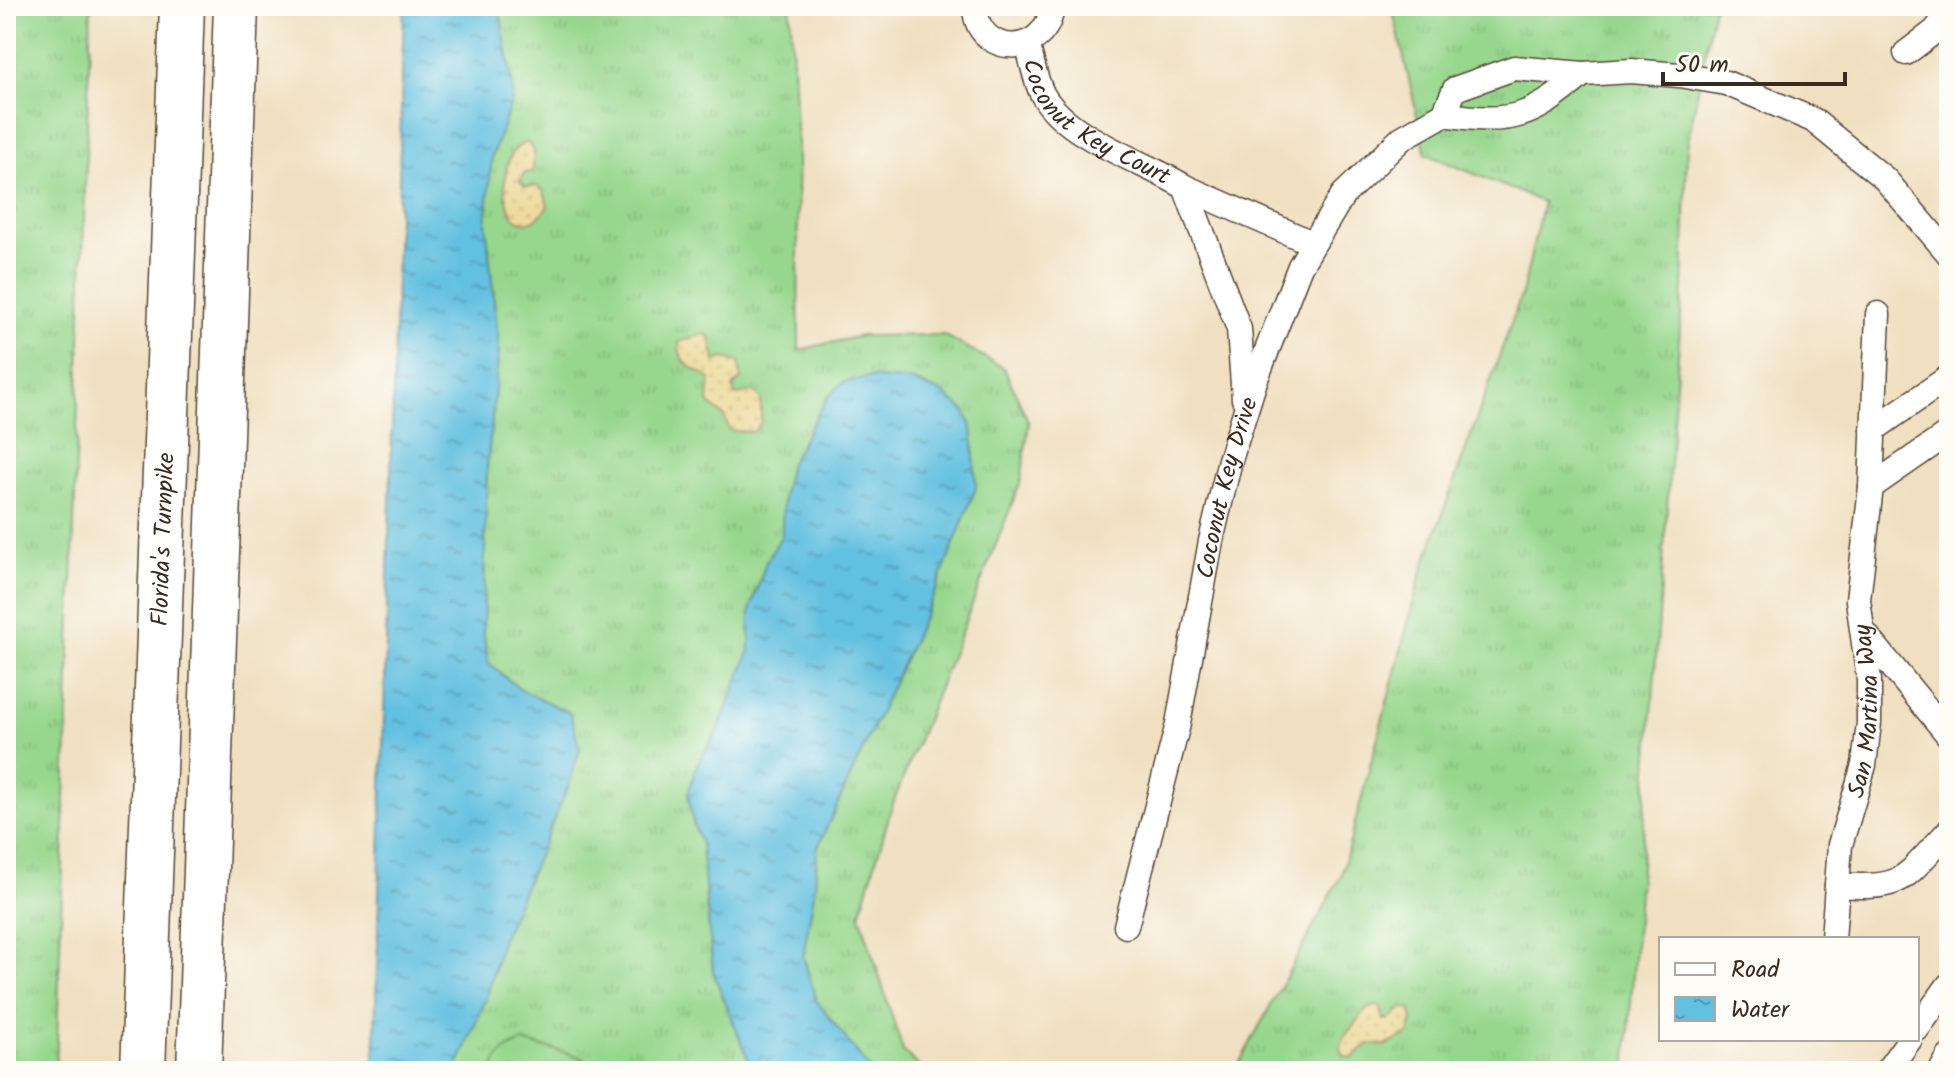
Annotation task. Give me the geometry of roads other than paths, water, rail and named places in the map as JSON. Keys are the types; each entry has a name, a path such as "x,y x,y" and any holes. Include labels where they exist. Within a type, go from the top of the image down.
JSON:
{"highway":[{"name":"Florida's Turnpike","path":"143,1071 182,6"},
{"path":"199,1071 236,6"}],"street":[{"path":"975,6 978,24 995,41 1008,45 1027,43 1045,30 1052,6"},
{"path":"1906,53 1935,31 1949,13"},
{"name":"Coconut Key Court","path":"1027,43 1043,95 1060,117 1087,136 1185,187 1312,243"},
{"name":"Coconut Key Drive","path":"1126,926 1178,724 1211,541 1244,417 1300,266 1343,195 1371,164 1402,138 1444,114 1455,89 1514,68 1583,74 1679,75 1726,83 1813,120 1885,179 1949,254"},
{"path":"1444,114 1490,121 1546,106 1583,74"},
{"name":"Coconut Key Court","path":"1185,187 1239,329 1244,417"},
{"name":"San Martina Way","path":"1833,937 1840,845 1864,765 1869,723 1869,680 1858,600 1871,487 1878,314"},
{"path":"1873,430 1949,377"},
{"path":"1871,487 1949,433"},
{"path":"1862,629 1949,736"},
{"path":"1837,885 1879,888 1895,884 1949,831"},
{"path":"1919,1026 1949,985"},
{"path":"1887,1071 1909,1041"},
{"path":"1941,1071 1949,1057"}],"water":[{"path":"404,6 499,6 513,87 512,100 492,157 486,222 499,349 487,468 483,631 488,662 519,689 570,713 580,748 570,782 501,941 488,993 456,1071 374,1071"},
{"path":"869,377 915,381 944,394 964,410 972,426 976,487 936,590 817,849 815,889 803,955 816,1000 871,1071 753,1071 713,972 701,844 693,823 688,793 697,765 718,730 750,650 750,611 766,562 782,535 783,495 790,463 827,398 842,383"}]}
